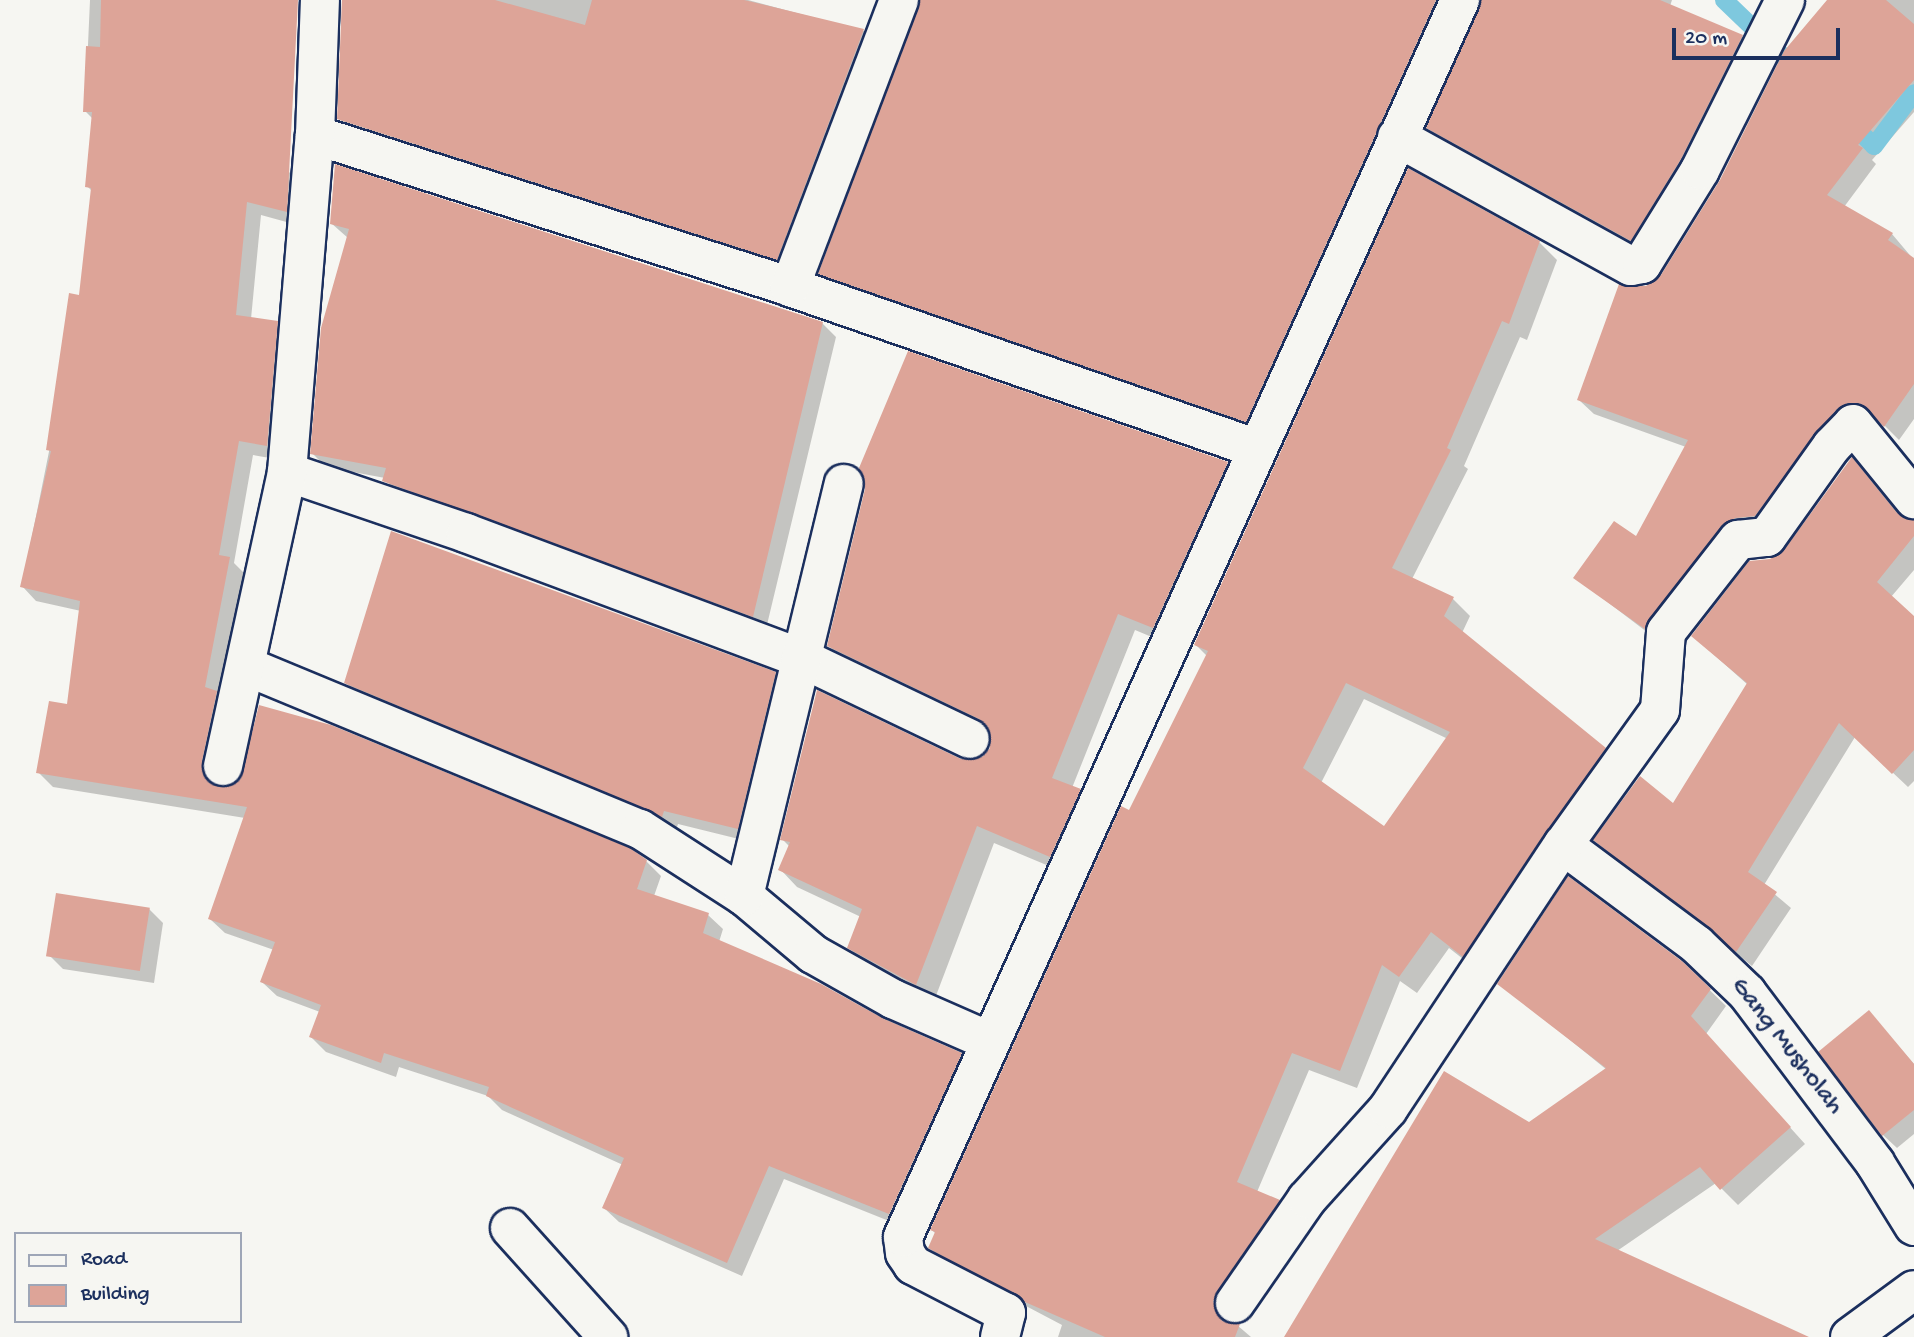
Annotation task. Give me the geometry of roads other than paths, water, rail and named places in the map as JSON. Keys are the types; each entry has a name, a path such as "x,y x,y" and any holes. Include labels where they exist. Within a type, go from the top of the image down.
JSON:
{"street":[{"path":"223,766 248,667 287,472 315,135 320,0"},
{"path":"790,287 899,0"},
{"path":"1003,1325 913,1265 902,1244 989,1041 1460,0"},
{"path":"1397,137 1635,266 1653,252 1782,6"},
{"path":"315,135 790,287 1255,448"},
{"path":"1235,1303 1307,1199 1388,1109 1563,845 1660,710 1666,632 1738,540 1768,537 1844,432 1853,424 1914,499"},
{"path":"287,472 466,533 801,658 970,739"},
{"path":"744,896 844,484"},
{"path":"248,667 640,829 744,896 813,954 893,999 989,1041"},
{"name":"Gang Musholah","path":"1563,845 1697,945 1747,993 1867,1152 1914,1226"},
{"path":"510,1228 607,1337"},
{"path":"1850,1337 1914,1290"}],"waterway":[{"path":"1724,0 1799,72"},
{"path":"1849,121 1874,146 1914,93"}]}
